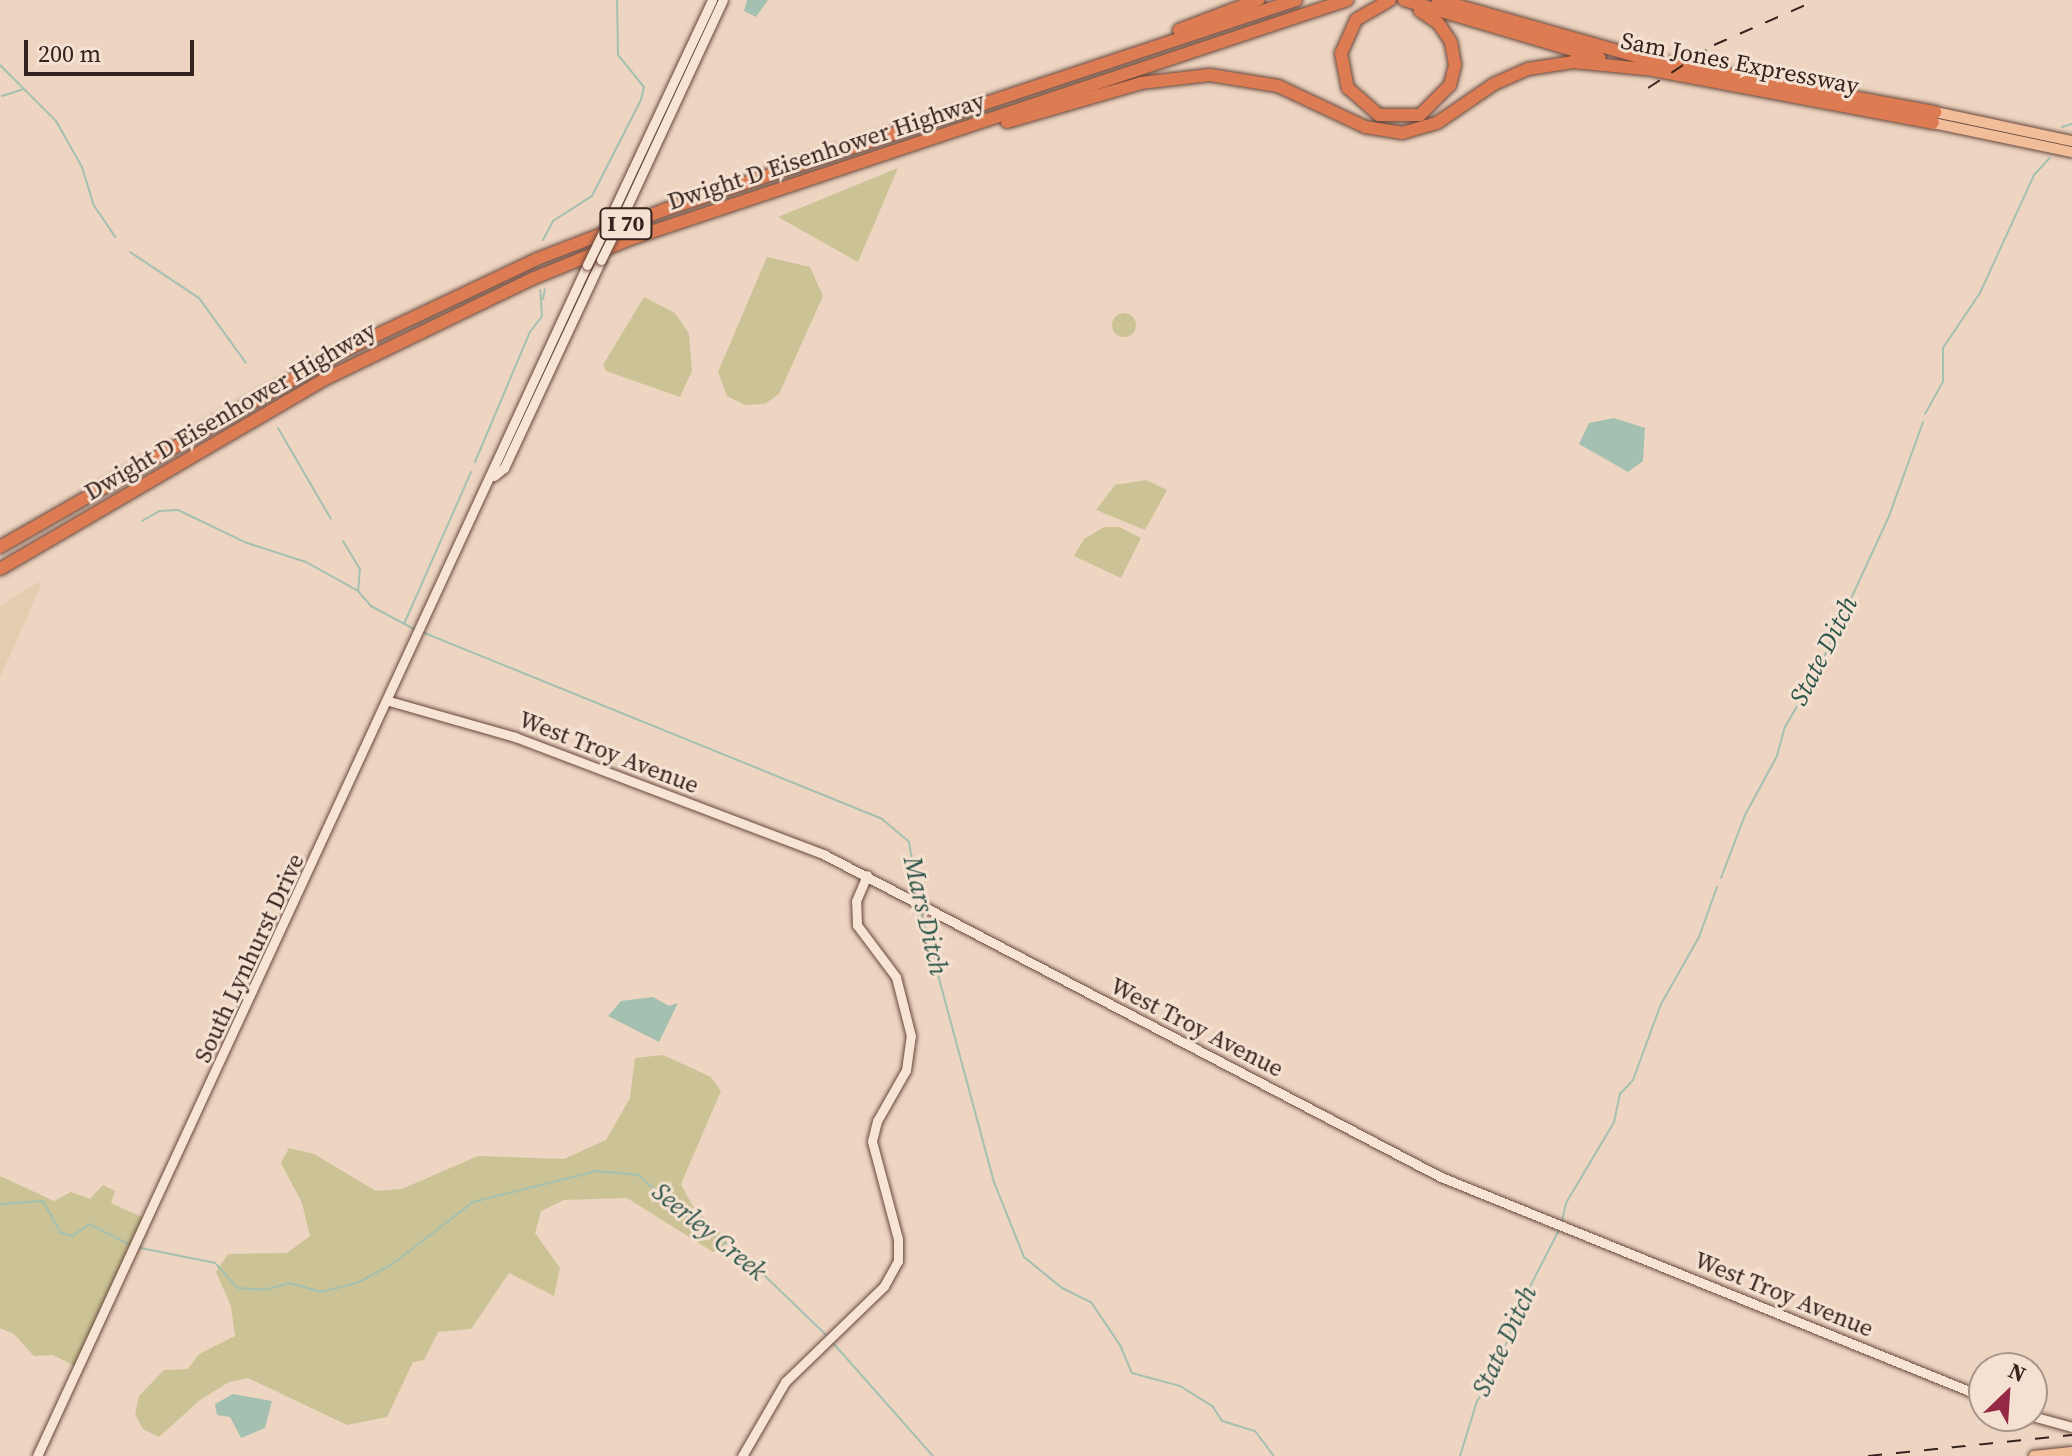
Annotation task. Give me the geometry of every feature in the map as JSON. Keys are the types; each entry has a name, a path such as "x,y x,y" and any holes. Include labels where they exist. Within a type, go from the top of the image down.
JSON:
{"highway":[{"path":"1064,77 1258,0"},
{"name":"Dwight D Eisenhower Highway","path":"0,547 320,364 488,280 625,224 1296,0"},
{"name":"Dwight D Eisenhower Highway","path":"0,569 285,402 441,320 630,239 1347,0"},
{"path":"1390,0 1354,22 1341,61 1355,99 1389,118 1427,111 1445,95 1453,75 1448,37 1435,20 1408,3"},
{"name":"Sam Jones Expressway","path":"1438,0 1631,55 1934,117"},
{"name":"Sam Jones Expressway","path":"1408,3 1645,69 1934,117"},
{"path":"916,143 1183,76 1270,84 1365,127 1397,133 1437,123 1494,84 1528,69 1581,62 1645,69"}],"main road":[{"name":"Sam Jones Expressway","path":"1934,117 2072,141"},
{"name":"Sam Jones Expressway","path":"1934,117 2072,152"},
{"path":"2034,1456 2072,1452"}],"street":[{"name":"South Lynhurst Drive","path":"37,1456 139,1243 494,476 495,463 712,0"},
{"name":"South Lynhurst Drive","path":"494,476 504,468 723,0"},
{"name":"West Troy Avenue","path":"389,701 515,737 867,875 1441,1177 1968,1391"},
{"path":"742,1456 782,1386 888,1282 899,1253 872,1141 877,1121 906,1070 911,1036 896,977 857,925 856,901 867,875"},
{"path":"2048,1420 2072,1427"}],"shaded area":[{"path":"747,0 768,0 756,17 744,11"},
{"path":"898,168 858,262 778,217"},
{"path":"767,257 810,267 823,296 779,394 765,404 745,405 727,396 718,372"},
{"path":"644,297 675,313 689,334 692,371 680,397 606,371 603,365"},
{"path":"1124,313 1133,316 1136,325 1133,334 1124,337 1115,334 1112,325 1115,316"},
{"path":"1614,418 1645,428 1643,461 1628,472 1579,444 1589,423"},
{"path":"1146,480 1167,490 1145,530 1096,510 1115,485"},
{"path":"1104,527 1119,527 1141,538 1121,578 1074,556 1084,539"},
{"path":"38,582 41,585 0,678 0,606"},
{"path":"653,997 669,1006 678,1003 659,1042 608,1016 621,1001"},
{"path":"663,1055 711,1077 721,1091 681,1184 692,1205 727,1241 723,1253 713,1252 627,1198 564,1200 541,1211 535,1233 560,1268 554,1296 509,1273 471,1329 438,1332 424,1360 413,1362 387,1417 347,1425 248,1378 229,1382 200,1400 159,1437 143,1429 135,1414 139,1396 164,1370 188,1369 199,1354 235,1336 231,1306 216,1272 228,1254 287,1253 310,1236 302,1203 281,1163 289,1148 314,1154 376,1191 402,1189 478,1156 564,1159 606,1140 630,1098 635,1058"},
{"path":"0,1176 54,1201 71,1192 90,1199 103,1185 115,1191 111,1203 144,1218 75,1366 53,1355 34,1356 14,1334 0,1328"},
{"path":"233,1394 272,1401 265,1428 241,1438 230,1417 217,1415 215,1404"}],"waterway":[{"path":"543,240 553,221 592,196 641,100 644,87 618,55 617,0"},
{"name":"Mars Ditch","path":"0,65 56,121 82,167 93,204 115,237"},
{"path":"2,96 23,89"},
{"name":"State Ditch","path":"2062,127 2072,124"},
{"name":"State Ditch","path":"1925,414 1943,382 1943,348 1980,293 2034,175 2050,158"},
{"name":"Mars Ditch","path":"130,252 199,298 246,363"},
{"path":"543,299 545,289"},
{"path":"475,462 530,332 542,316 540,290"},
{"name":"State Ditch","path":"1721,878 1745,815 1777,756 1785,727 1818,670 1889,516 1923,422"},
{"name":"Mars Ditch","path":"278,428 331,519"},
{"path":"404,624 471,472"},
{"path":"142,521 159,511 178,510 247,543 306,562 358,591"},
{"name":"Mars Ditch","path":"343,541 360,569 358,591 371,606 416,630"},
{"name":"Mars Ditch","path":"422,632 882,819 909,842 919,901"},
{"name":"State Ditch","path":"1562,1221 1566,1203 1614,1122 1620,1094 1633,1080 1661,1004 1699,937 1717,887"},
{"name":"Mars Ditch","path":"920,908 994,1182 1024,1257 1062,1288 1091,1302 1120,1345 1132,1373 1180,1386 1213,1407 1222,1421 1255,1431 1274,1456"},
{"name":"Seerley Creek","path":"217,1265 238,1288 264,1290 290,1283 321,1292 357,1283 391,1265 473,1202 597,1171 638,1175 701,1229 738,1250 826,1335"},
{"name":"Seerley Creek","path":"0,1204 43,1201 61,1233 73,1236 89,1224 130,1245"},
{"name":"State Ditch","path":"1460,1456 1477,1401 1497,1372 1516,1314 1559,1230"},
{"name":"Seerley Creek","path":"136,1247 215,1263"},
{"name":"Seerley Creek","path":"833,1343 933,1456"}],"railway":[{"path":"1648,88 1714,45 1817,0"},
{"path":"1868,1456 2072,1435"}]}
